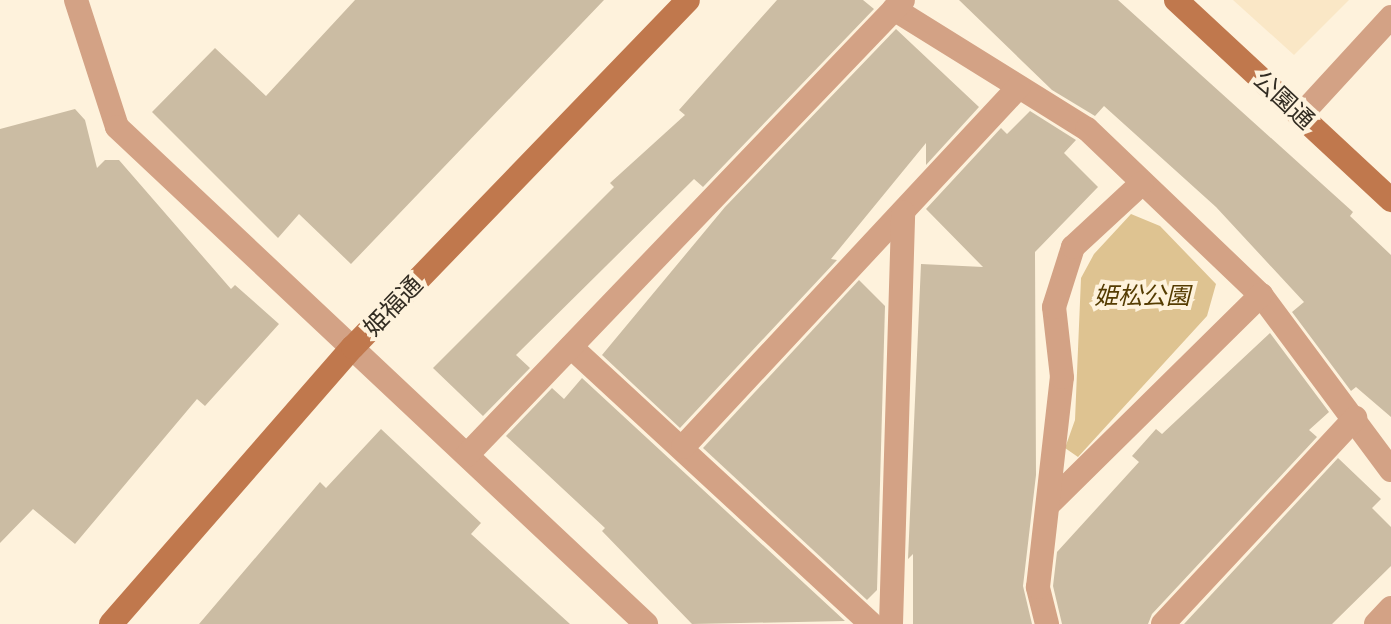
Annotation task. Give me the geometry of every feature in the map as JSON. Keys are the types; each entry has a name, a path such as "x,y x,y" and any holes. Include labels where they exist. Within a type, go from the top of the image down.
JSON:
{"street":[{"path":"76,0 117,127 646,624"},
{"name":"姫福通","path":"111,624 353,347 688,0"},
{"name":"公園通","path":"1176,0 1391,200"},
{"path":"467,455 899,5 1087,129 1261,295 1391,470"},
{"path":"1301,115 1391,17"},
{"path":"683,447 1019,87"},
{"path":"1047,624 1038,587 1062,377 1054,307 1073,247 1142,183"},
{"path":"891,624 903,212"},
{"path":"1049,504 1261,295"},
{"path":"571,347 683,447 871,624"},
{"path":"1163,624 1355,418"},
{"path":"1376,624 1391,608"}],"shaded area":[{"path":"1233,0 1349,0 1294,55"}],"green space":[{"name":"姫松公園","path":"1131,214 1160,226 1216,284 1207,316 1078,457 1065,448 1075,420 1081,278 1094,254"}],"building":[{"path":"355,0 604,0 351,264 299,214 278,238 152,112 215,48 266,96"},
{"path":"777,0 863,0 874,9 703,187 694,179 516,355 530,368 483,416 433,368 614,187 610,183 685,115 679,110"},
{"path":"959,0 1118,0 1353,212 1350,216 1391,255 1391,417 1356,387 1351,391 1292,312 1304,302 1216,207 1104,106 1095,116 1052,90"},
{"path":"896,29 979,107 926,165 926,143 831,259 837,260 680,428 602,355 725,207"},
{"path":"75,109 85,120 97,168 105,160 119,160 231,289 235,285 279,324 205,406 197,399 75,544 33,509 0,543 0,129"},
{"path":"1030,111 1076,140 1064,153 1098,187 1035,252 1036,475 1023,586 1032,624 913,624 913,554 908,559 921,264 983,267 926,209 1001,128 1007,134"},
{"path":"859,280 885,306 877,590 867,600 703,448"},
{"path":"1270,333 1329,412 1309,430 1317,437 1152,614 1148,624 1062,624 1053,586 1057,552 1139,462 1132,456 1156,429 1162,434"},
{"path":"582,378 845,621 692,624 602,531 605,528 506,436 552,388 564,399"},
{"path":"381,429 481,523 471,534 570,624 199,624 320,482 326,488"},
{"path":"1338,458 1381,499 1372,508 1391,527 1391,566 1332,624 1184,624"}]}
